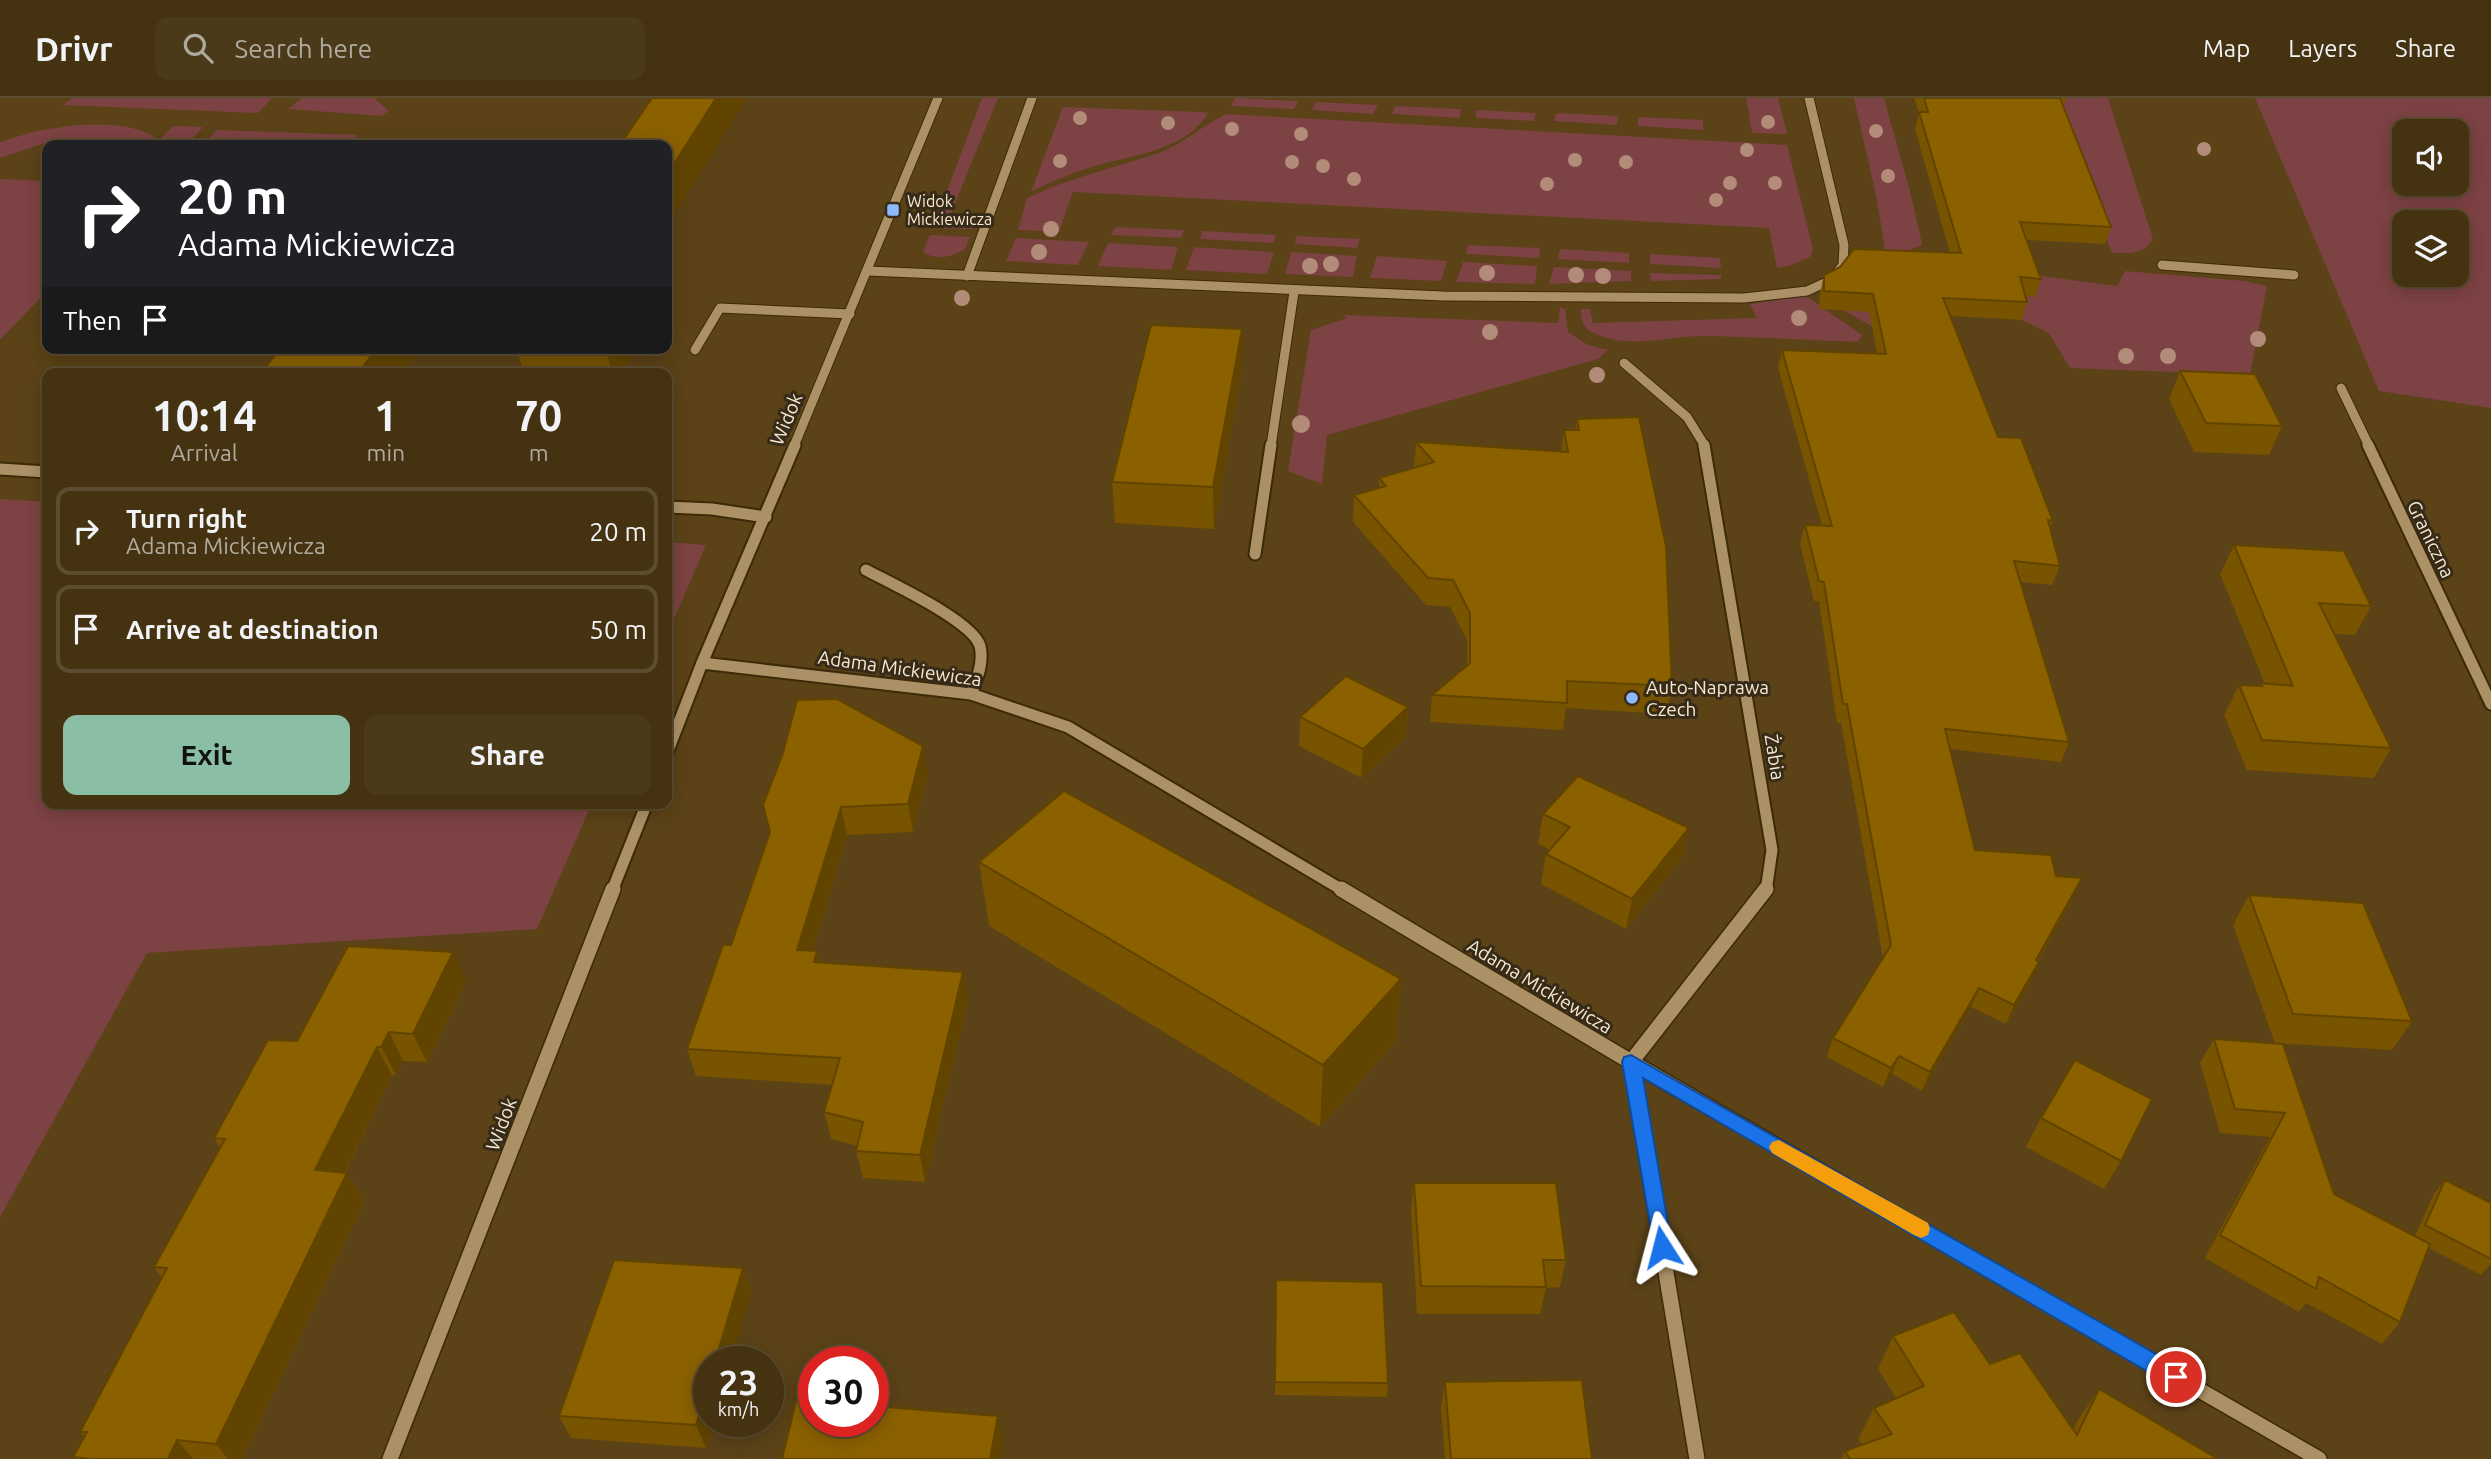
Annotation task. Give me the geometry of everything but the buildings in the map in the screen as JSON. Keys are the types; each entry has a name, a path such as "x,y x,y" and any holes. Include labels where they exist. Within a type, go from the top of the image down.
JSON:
{"street":[{"name":"Widok","path":"672,740 938,98"},
{"path":"967,276 1032,98"},
{"path":"868,271 1294,292 1634,299 1744,298 1807,291 1831,280 1843,265 1844,245 1809,98"},
{"path":"2162,265 2294,275"},
{"path":"1255,554 1294,292"},
{"path":"695,350 720,308 850,314"},
{"name":"Żabia","path":"1624,363 1687,417 1707,449 1772,850 1766,891 1631,1062"},
{"name":"Graniczna","path":"2341,388 2491,704"},
{"path":"0,469 42,471"},
{"path":"672,507 712,509 766,517"},
{"path":"866,570 962,624 979,640 981,668 971,694"},
{"name":"Adama Mickiewicza","path":"702,663 971,694 1068,727 1631,1062 2319,1459"},
{"name":"Widok","path":"390,1459 646,809"},
{"path":"1631,1062 1697,1459"}],"shaded area":[{"path":"72,98 272,98 258,113 63,105"},
{"path":"302,98 374,98 389,111 381,116 288,109"},
{"path":"982,98 998,98 946,225 974,226 973,229 933,228"},
{"path":"1235,98 1298,101 1294,109 1231,106"},
{"path":"1746,98 1778,98 1787,134 1752,133"},
{"path":"1854,98 1884,98 1922,245 1907,251 1902,259 1873,327 1843,310 1887,263 1877,200"},
{"path":"2059,98 2108,98 2153,239 2145,248 2136,252 2112,253 2093,205"},
{"path":"2255,98 2491,98 2491,408 2379,391"},
{"path":"1316,102 1378,105 1373,114 1312,110"},
{"path":"1395,106 1461,109 1460,118 1392,114"},
{"path":"1063,107 1208,113 1188,135 1175,142 1146,153 1084,169 1031,192"},
{"path":"1476,110 1536,113 1534,121 1476,118"},
{"path":"1556,113 1618,116 1617,125 1554,121"},
{"path":"1226,114 1787,145 1813,249 1810,257 1777,268 1769,228 1073,192 1059,232 1018,230 1027,198 1076,178 1161,152"},
{"path":"1638,117 1703,120 1703,130 1638,126"},
{"path":"75,125 108,125 140,130 159,140 42,140 42,144 0,158 0,142 36,131"},
{"path":"173,126 203,127 191,140 159,140"},
{"path":"217,130 358,135 354,140 207,140"},
{"path":"0,179 42,181 42,296 0,340"},
{"path":"1115,227 1184,230 1181,238 1111,235"},
{"path":"1202,231 1276,235 1274,243 1200,239"},
{"path":"930,235 970,237 965,249 950,256 939,257 923,252"},
{"path":"1296,236 1360,239 1357,248 1295,244"},
{"path":"1016,238 1089,242 1078,265 1006,261"},
{"path":"1108,243 1178,247 1171,270 1098,266"},
{"path":"1468,245 1540,248 1539,258 1466,254"},
{"path":"1194,247 1274,252 1267,274 1186,270"},
{"path":"1560,249 1629,253 1629,263 1558,259"},
{"path":"1291,252 1357,256 1353,277 1285,274"},
{"path":"1650,254 1720,258 1721,268 1650,264"},
{"path":"1377,256 1447,261 1441,281 1370,278"},
{"path":"1463,262 1537,266 1535,284 1456,282"},
{"path":"1554,267 1631,271 1631,281 1549,284"},
{"path":"2125,271 2245,281 2267,286 2250,375 2070,368 2049,333 2022,320 2014,295 2027,274 2117,286"},
{"path":"1650,273 1721,275 1721,279 1651,281"},
{"path":"1806,296 1862,335 1858,342 1707,336 1623,341 1609,339 1588,330 1581,314 1581,309 1590,309 1593,323 1757,318 1750,304"},
{"path":"1560,307 1565,309 1568,332 1588,345 1608,350 1598,359 1327,435 1322,484 1288,471 1311,330 1347,318 1344,315 1558,323"},
{"path":"0,499 42,502 42,809 589,809 537,929 147,953 0,1217"},
{"path":"672,542 706,545 672,623"}],"slow traffic":[{"path":"1779,1147 1921,1229"}],"place":[{"name":"Widok Mickiewicza","path":"893,210"},
{"name":"Auto-Naprawa Czech","path":"1632,698"}],"route":[{"path":"1662,1247 1631,1062 2176,1377"}]}
